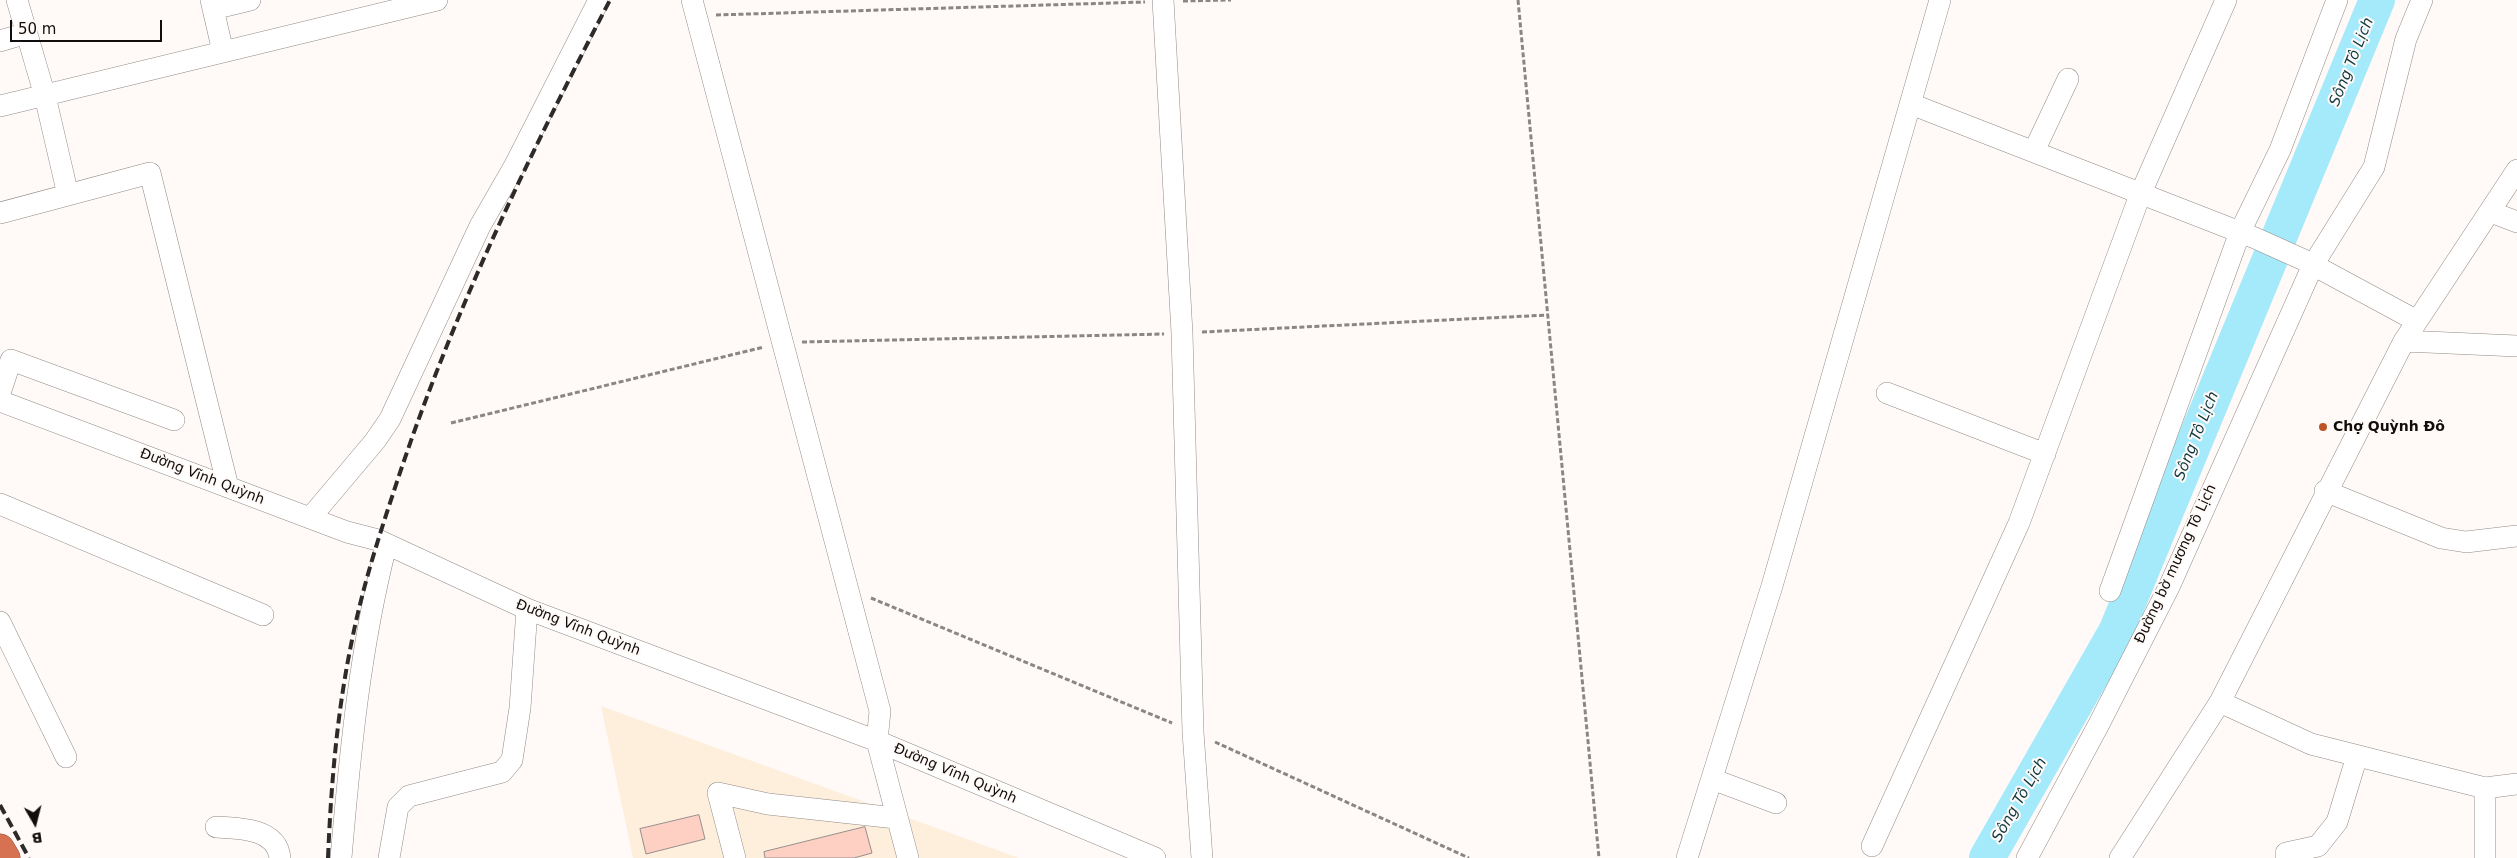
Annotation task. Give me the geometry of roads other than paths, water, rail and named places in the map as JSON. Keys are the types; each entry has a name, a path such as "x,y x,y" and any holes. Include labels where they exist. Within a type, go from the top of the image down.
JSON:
{"highway":[{"path":"0,848 6,858"}],"street":[{"path":"17,0 45,96 68,195"},
{"path":"222,52 212,4 250,0"},
{"path":"310,518 375,441 390,419 480,226 515,165 599,0"},
{"path":"1687,858 1772,586 1940,0"},
{"path":"1872,846 2019,523 2140,195 2226,0"},
{"path":"2110,591 2337,0"},
{"name":"Đường bờ mương Tô Lịch","path":"2027,858 2099,724 2168,588 2309,262 2374,167 2406,40 2422,0"},
{"path":"0,106 433,1"},
{"path":"1163,1 1182,334 1192,732 1202,858"},
{"path":"694,8 880,711 877,741 908,858"},
{"path":"0,41 27,33"},
{"path":"2034,151 2068,78"},
{"path":"1911,104 2034,151 2140,195 2248,235 2309,262 2417,321"},
{"path":"2120,858 2220,702 2325,491 2404,341 2517,170"},
{"path":"0,213 150,173 228,487"},
{"path":"2491,212 2517,222"},
{"path":"2404,341 2517,346"},
{"path":"0,393 6,355 174,420"},
{"path":"1887,393 2045,454"},
{"name":"Đường Vĩnh Quỳnh","path":"0,401 310,518 378,540 386,546 527,609 877,741 1155,858"},
{"path":"2325,491 2441,538 2466,542 2517,536"},
{"path":"0,504 263,614"},
{"path":"341,858 352,736 374,594 386,546"},
{"path":"389,858 398,807 409,796 502,772 512,760 520,708 527,609"},
{"path":"0,622 66,757"},
{"path":"2220,702 2311,744 2485,788 2517,784"},
{"path":"2286,858 2286,853 2318,846 2337,822 2357,756"},
{"path":"1712,779 1776,803"},
{"path":"2485,788 2485,858"},
{"path":"735,858 718,793 768,804 896,818"},
{"path":"216,827 254,831 270,839 277,846 280,858"}],"waterway":[{"name":"Sông Tô Lịch","path":"1987,858 2116,632 2377,0"}],"railway":[{"path":"328,858 331,803 342,694 360,603 387,512 438,367 491,242 519,181 610,0"},
{"path":"0,805 29,858"}],"place":[{"name":"Chợ Quỳnh Đô","path":"2323,427"}]}
